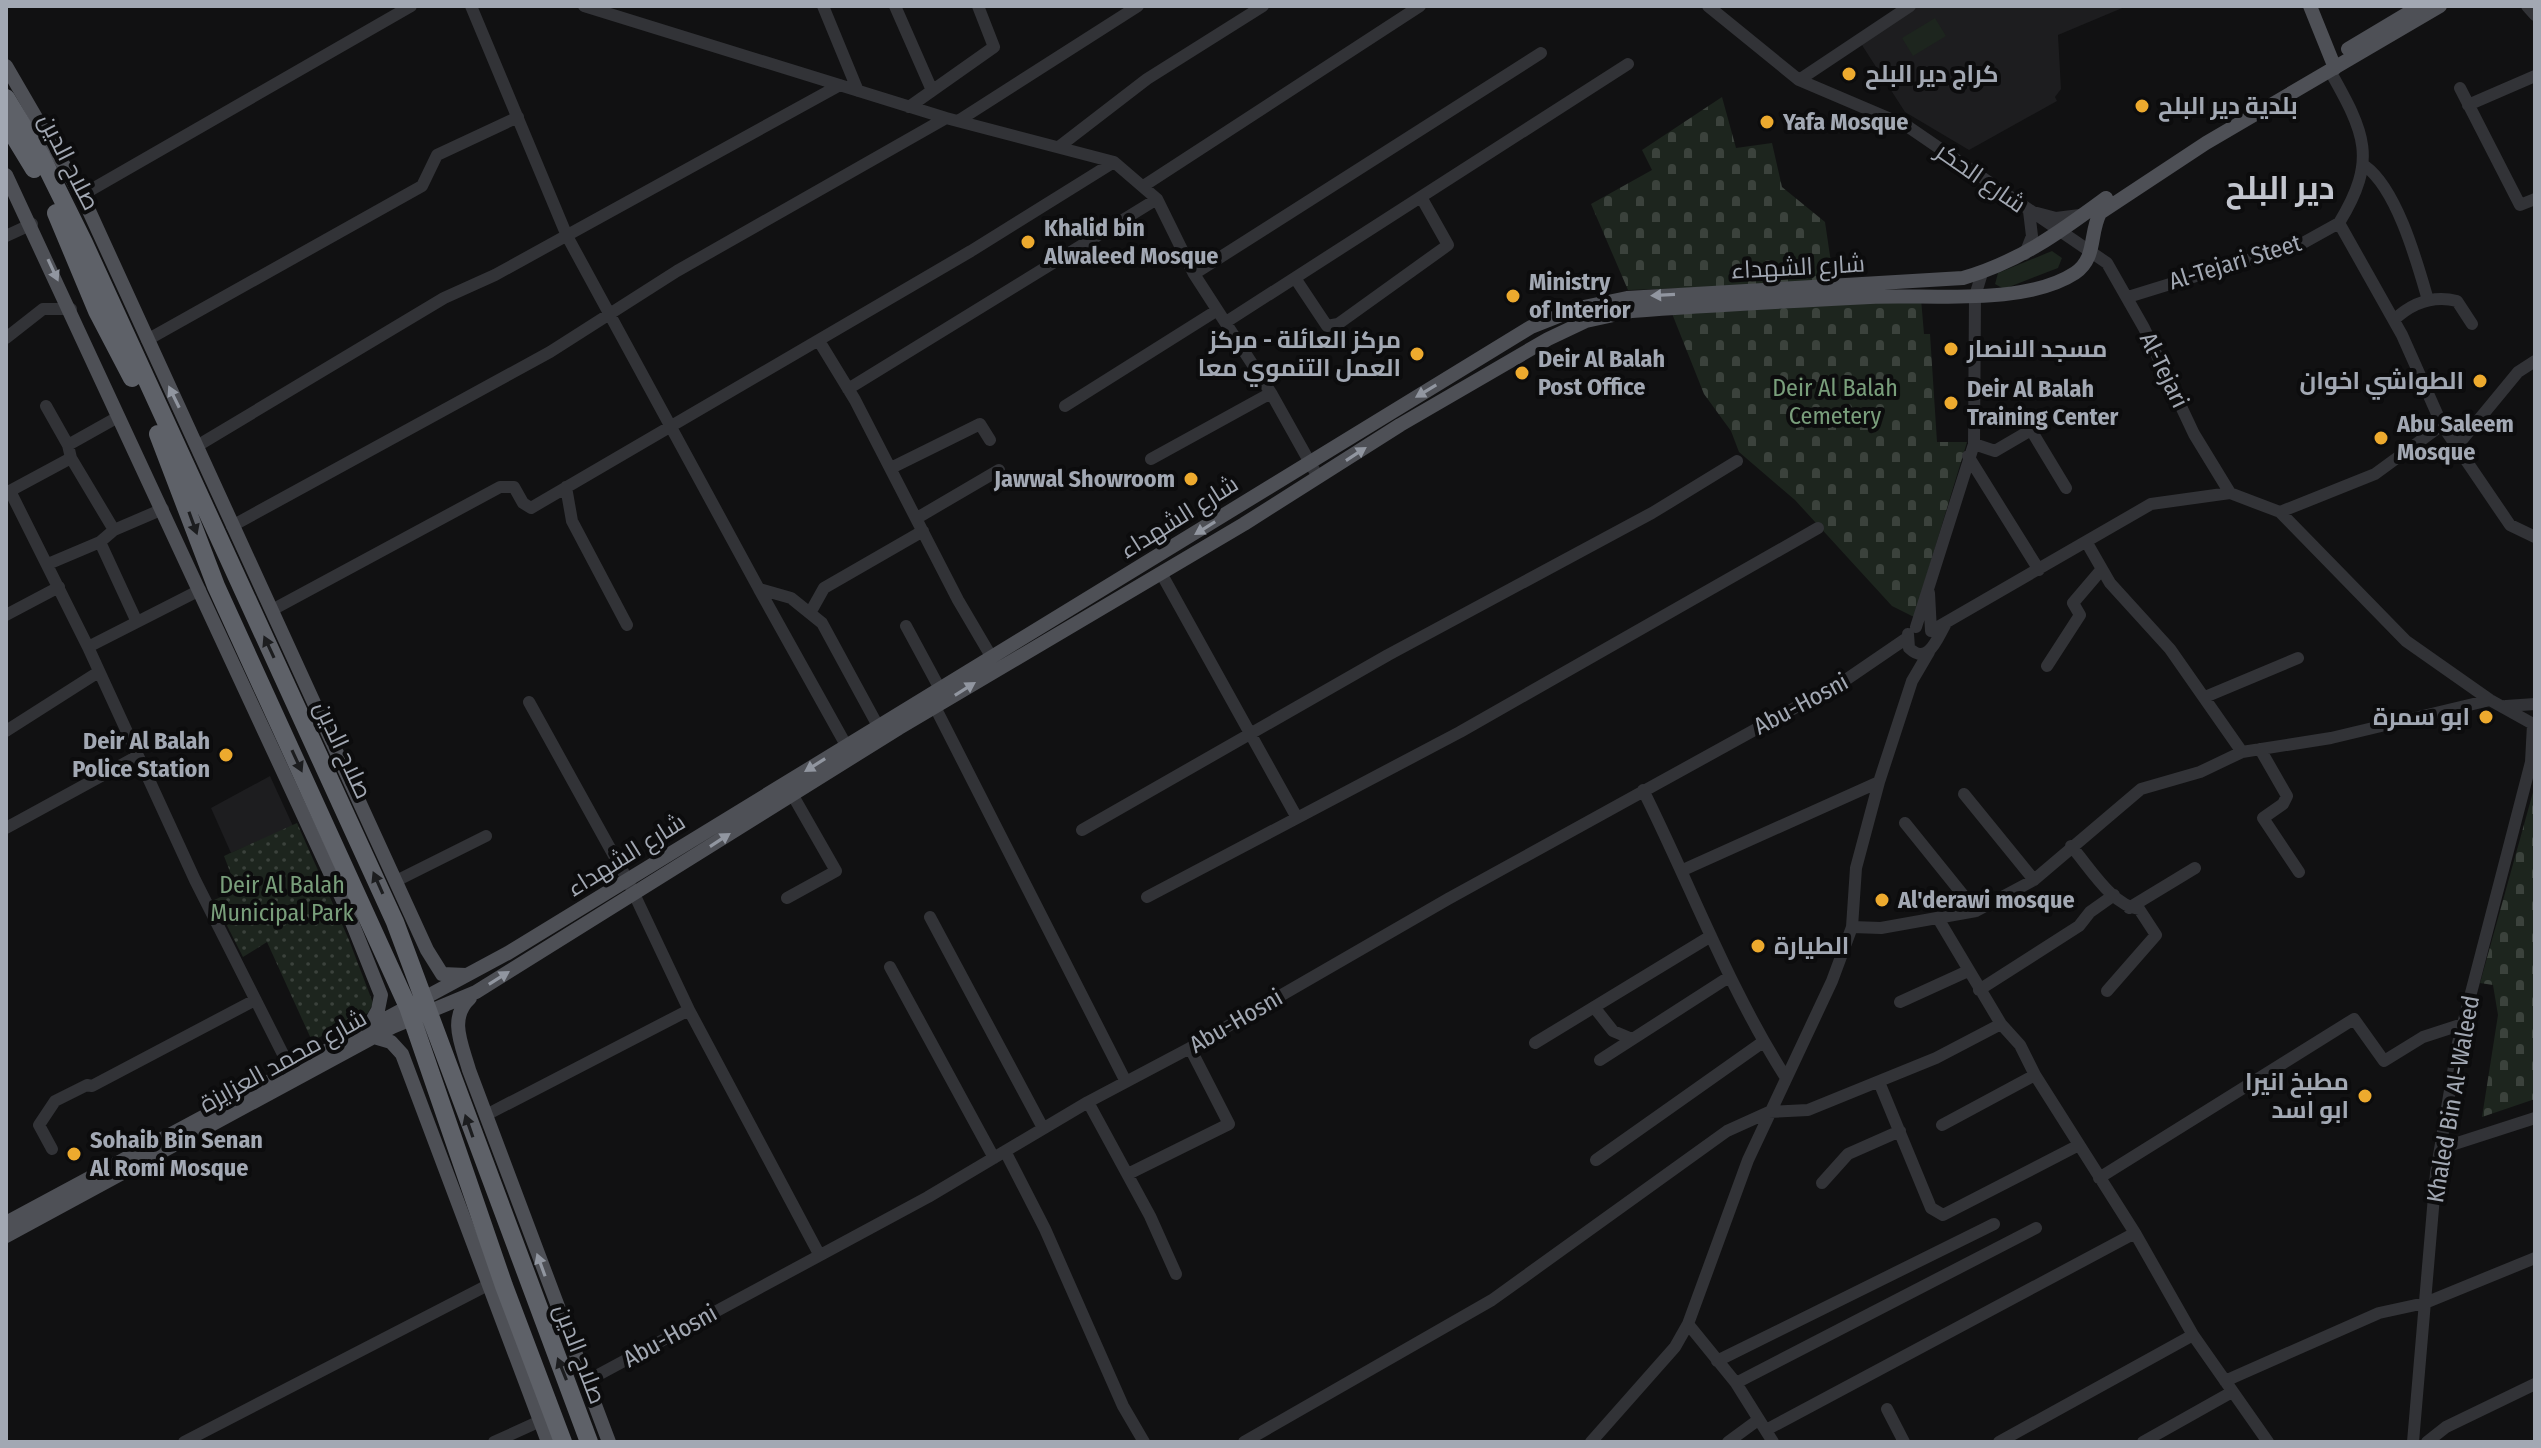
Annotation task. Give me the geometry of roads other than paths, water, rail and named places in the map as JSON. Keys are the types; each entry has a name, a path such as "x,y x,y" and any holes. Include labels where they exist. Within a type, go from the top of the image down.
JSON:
{"highway":[{"name":"صلاح الدين","path":"6,98 41,156 84,243 334,787 589,1442"},
{"name":"صلاح الدين","path":"6,123 32,163 97,311 145,403 216,586 419,1010 496,1285 546,1419 563,1442"},
{"path":"334,787 359,799"}],"main road":[{"path":"2310,6 2336,63"},
{"path":"2319,6 2336,63"},
{"name":"شارع الشهداء","path":"419,1010 471,975 792,794 878,726 940,689 995,663 1161,573 1477,380 1586,321 1632,311 1745,303 2020,292 2071,275 2091,254 2100,213 2420,6"},
{"name":"شارع الشهداء","path":"370,1033 419,1010 476,992 629,887 850,750 935,707 995,663 1309,462 1531,327 1579,308 1627,298 1930,282 1982,273 2060,234 2166,157 2440,6"},
{"path":"6,66 82,195 439,972 446,976 471,975"},
{"path":"6,175 32,224 118,417 330,870 381,995 370,1033 391,1042 402,1054 496,1285"},
{"path":"476,992 462,1005 457,1025 469,1070 609,1442"},
{"name":"شارع محمد العزايزة","path":"6,1236 370,1033"},
{"path":"6,1223 293,1074"},
{"path":"546,1419 548,1442"}],"street":[{"path":"82,195 411,6"},
{"path":"471,6 567,236 607,315 672,426 850,750"},
{"path":"584,6 909,107 1114,162 1145,185 1157,199 1194,274 1271,393 1318,477"},
{"path":"823,6 858,91"},
{"path":"895,6 931,88"},
{"path":"909,107 931,88 994,47 978,6"},
{"path":"232,526 495,383 677,271 952,119 1138,6"},
{"path":"1060,146 1147,79 1263,6"},
{"path":"1145,185 1420,6"},
{"name":"شارع الحكر","path":"1708,6 1799,80 1907,126 2091,254"},
{"path":"1799,80 1910,6"},
{"path":"2527,6 2535,15"},
{"path":"1194,274 1541,53"},
{"path":"2336,63 2365,166 2359,188 2339,223 2394,320 2442,425 2510,525 2535,537"},
{"path":"1226,322 1628,64"},
{"path":"2468,105 2535,76"},
{"path":"197,446 444,298 567,236 840,85"},
{"path":"2460,88 2520,205 2535,199"},
{"path":"147,340 422,186 437,155 518,117"},
{"path":"272,610 500,487 514,487 523,503 531,508 819,341 1114,162"},
{"path":"2365,166 2376,174 2416,256 2428,300"},
{"path":"1295,278 1327,326 1338,324 1448,245 1421,197"},
{"path":"848,389 899,355 984,309 1157,199"},
{"path":"2025,254 2032,236 2029,211 2056,218 2090,210"},
{"name":"Al-Tejari Steet","path":"2128,297 2303,243 2339,223"},
{"path":"6,236 32,224"},
{"name":"Al-Tejari","path":"2091,254 2112,269 2194,434 2230,493"},
{"path":"1591,1442 1675,1347 1688,1324 1712,1250 1769,1112 1832,981 1852,927 1856,868 1879,782 1912,681 1932,641 1929,593 1971,450 1975,296 1982,273"},
{"path":"2394,320 2407,308 2441,297 2457,301 2472,324"},
{"path":"6,338 43,309 71,309"},
{"path":"1065,406 1216,311"},
{"path":"819,341 848,389 995,663"},
{"path":"2457,446 2518,372 2535,361"},
{"path":"1151,459 1271,393"},
{"path":"46,406 68,445 71,458 114,530"},
{"path":"68,445 118,417"},
{"path":"891,468 980,424 990,440"},
{"path":"2280,512 2375,474 2442,425"},
{"path":"1971,450 1995,451 2031,430 2066,488"},
{"path":"1971,450 2039,570"},
{"path":"71,458 8,492 48,564 136,757 293,1074"},
{"path":"1082,830 1652,513 1737,461"},
{"path":"917,518 999,470"},
{"path":"566,487 572,521 627,625"},
{"path":"1909,645 1920,655 1947,622 2151,504 2230,493 2280,512 2406,641 2490,700 2506,706 2534,725"},
{"path":"48,564 100,542 114,530 163,509"},
{"path":"1147,897 1460,732 1818,528"},
{"path":"810,613 824,588 923,531"},
{"path":"100,542 136,620"},
{"path":"2087,543 2110,583 2170,649 2242,752"},
{"path":"2047,666 2080,615 2073,603 2102,569"},
{"path":"1161,573 1296,816"},
{"path":"6,615 59,587"},
{"path":"759,589 791,598 822,623 878,726"},
{"path":"88,647 200,590"},
{"name":"Abu-Hosni","path":"585,1382 1000,1154 1125,1080 1190,1048 1643,790 1909,645 1929,593"},
{"path":"906,626 940,689"},
{"path":"1916,627 1932,641"},
{"path":"1909,645 1912,681"},
{"path":"2205,697 2298,658"},
{"path":"6,731 97,673"},
{"path":"1852,927 1881,928 1976,911 2034,880 2141,789 2200,772 2242,752 2331,738 2490,700"},
{"path":"529,702 629,887 689,1010 819,1254"},
{"path":"2506,706 2535,706"},
{"name":"Khaled Bin Al-Waleed","path":"2413,1442 2442,1148 2463,1024 2533,758 2535,706"},
{"path":"935,707 1125,1080"},
{"path":"2260,749 2287,796 2283,804 2263,818 2299,872"},
{"path":"6,828 136,757"},
{"path":"1683,870 1879,782"},
{"path":"1643,790 1683,870 1729,977 1786,1078"},
{"path":"787,898 836,871 792,794"},
{"path":"1964,794 2034,880"},
{"path":"1905,823 1976,911"},
{"path":"396,881 486,836"},
{"path":"2071,846 2114,895 2129,908 2139,909 2156,935 2107,991"},
{"path":"2129,908 2195,868"},
{"path":"1979,990 2079,926 2090,912 2114,895"},
{"path":"930,917 1043,1128"},
{"path":"1939,920 2001,1024 2020,1045 2077,1146 2135,1233 2193,1335 2268,1442"},
{"path":"1535,1043 1711,936"},
{"path":"890,967 1045,1229 1123,1406 1144,1442"},
{"path":"1900,1002 1968,971"},
{"path":"1600,1060 1729,977"},
{"path":"52,1149 39,1125 55,1101 87,1085 92,1086 255,1000"},
{"path":"1594,1007 1613,1031 1632,1039"},
{"path":"488,1114 689,1010"},
{"path":"2099,1178 2354,1019 2384,1061 2423,1037 2463,1024"},
{"path":"1244,1442 1492,1300 1727,1131 1769,1112 1808,1110 1879,1082 2001,1024"},
{"path":"1596,1160 1763,1042"},
{"path":"1128,1174 1229,1124 1190,1048"},
{"path":"1942,1125 2035,1075"},
{"path":"1879,1082 1931,1208 1943,1215 2077,1146"},
{"path":"1088,1102 1128,1174 1176,1274"},
{"path":"2442,1148 2535,1118"},
{"path":"1822,1183 1848,1154 1900,1131"},
{"path":"1717,1361 1994,1224"},
{"path":"1736,1383 2036,1228"},
{"path":"1728,1442 2135,1233"},
{"path":"2143,1442 2229,1386 2379,1313 2425,1303 2535,1258"},
{"path":"184,1442 496,1285"},
{"path":"1688,1324 1736,1383 1773,1442"},
{"path":"1999,1442 2193,1335"},
{"path":"2427,1442 2446,1427 2535,1384"},
{"path":"1887,1409 1904,1442"},
{"path":"494,1442 546,1419"}],"place":[{"name":"كراج دير البلح","path":"1849,74"},
{"name":"بلدية دير البلح","path":"2142,106"},
{"name":"Yafa Mosque","path":"1767,122"},
{"name":"Khalid bin Alwaleed Mosque","path":"1028,242"},
{"name":"Ministry of Interior","path":"1513,296"},
{"name":"مسجد الانصار","path":"1951,349"},
{"name":"مركز العائلة - مركز العمل التنموي معا","path":"1417,354"},
{"name":"Deir Al Balah Post Office","path":"1522,373"},
{"name":"الطواشي اخوان","path":"2480,381"},
{"name":"Deir Al Balah Training Center","path":"1951,403"},
{"name":"Abu Saleem Mosque","path":"2381,438"},
{"name":"Jawwal Showroom","path":"1191,479"},
{"name":"ابو سمرة","path":"2486,717"},
{"name":"Deir Al Balah Police Station","path":"226,755"},
{"name":"Al'derawi mosque","path":"1882,900"},
{"name":"الطيارة","path":"1758,946"},
{"name":"مطبخ انيرا ابو اسد","path":"2365,1096"},
{"name":"Sohaib Bin Senan Al Romi Mosque","path":"74,1154"}],"district":[{"name":"دير البلح","path":"2280,188"}],"park label":[{"name":"Deir Al Balah Cemetery","path":"1835,402"},
{"name":"Deir Al Balah Municipal Park","path":"282,899"}]}
